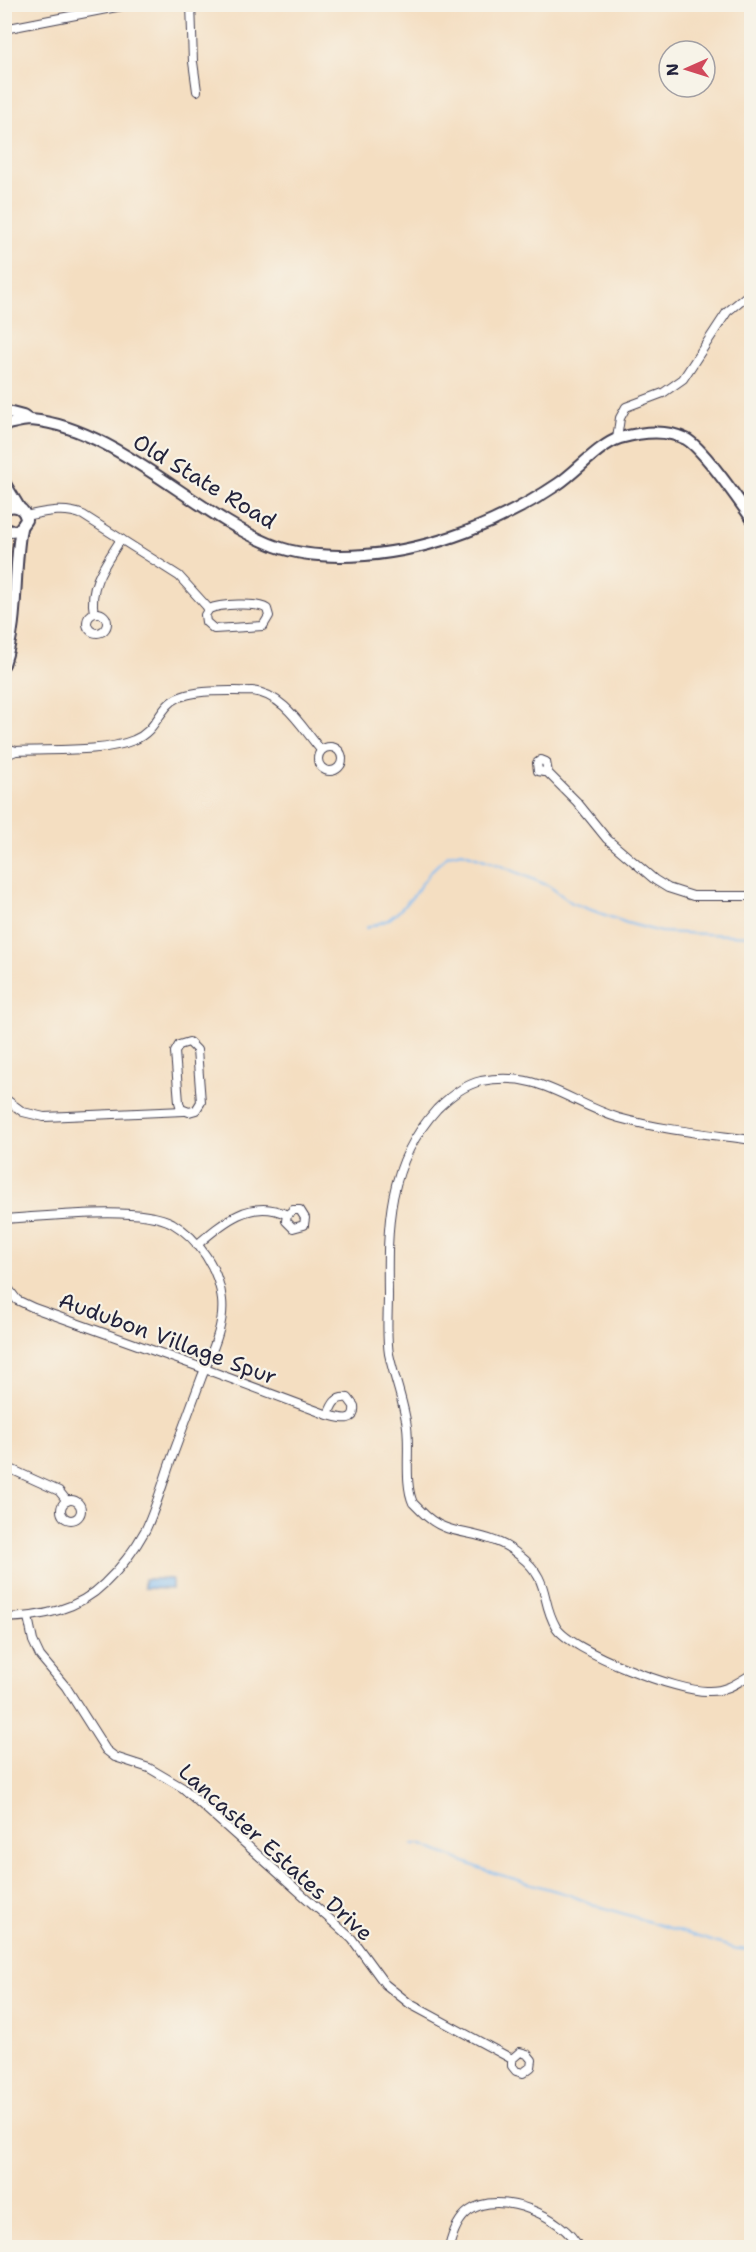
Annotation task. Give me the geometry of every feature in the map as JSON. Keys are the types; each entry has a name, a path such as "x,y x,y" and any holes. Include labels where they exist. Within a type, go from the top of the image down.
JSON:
{"street":[{"path":"4,29 132,4"},
{"path":"191,4 193,62 197,91"},
{"path":"617,439 620,418 626,407 663,393 683,379 727,312 752,295"},
{"path":"4,411 29,420"},
{"name":"Old State Road","path":"4,425 29,420 67,429 91,438 116,451 246,533 278,547 313,554 362,555 399,552 441,541 535,499 617,439 653,432 688,440 726,483 752,519"},
{"path":"5,483 4,507 11,506 22,511 74,511 179,576 209,609"},
{"path":"4,664 14,611 16,555 21,528 25,524 22,511 5,483"},
{"path":"6,528 10,531 21,528"},
{"path":"6,528 16,555"},
{"path":"94,613 93,592 99,575 121,539"},
{"path":"260,605 267,609 269,616 263,626 214,629 206,622 205,615 209,609 216,606 260,605"},
{"path":"4,756 15,751 120,745 144,735 153,727 169,704 179,697 191,693 252,691 261,692 281,702 321,750"},
{"path":"4,747 15,751"},
{"path":"547,770 577,802 607,840 636,866 668,888 693,896 752,896"},
{"path":"4,1098 28,1114 44,1117 193,1112 201,1101 197,1050 189,1042 179,1045 176,1052 178,1102 184,1111"},
{"path":"752,1140 685,1131 619,1118 549,1086 532,1081 516,1078 477,1082 458,1091 444,1102 421,1129 411,1145 399,1172 387,1236 388,1346 407,1427 410,1487 414,1504 432,1522 441,1527 495,1540 524,1559 539,1575 555,1626 565,1638 579,1646 620,1665 681,1687 706,1692 727,1689 752,1674"},
{"path":"197,1245 224,1221 243,1212 276,1210 287,1215"},
{"path":"4,1219 116,1214 145,1215 170,1222 182,1230 209,1259 216,1273 222,1303 221,1318 205,1369 147,1526 129,1557 91,1595 60,1610 28,1617 4,1618"},
{"name":"Audubon Village Spur","path":"4,1283 17,1300 34,1308 328,1415"},
{"path":"4,1466 59,1491 67,1501"},
{"name":"Lancaster Estates Drive","path":"28,1617 33,1641 40,1656 66,1687 106,1750 115,1756 149,1768 183,1788 352,1939 385,1983 410,2004 512,2058"},
{"path":"449,2247 456,2227 463,2216 470,2210 488,2204 522,2206 546,2216 563,2227 579,2247"}],"water":[{"path":"144,1579 172,1579 172,1589 144,1588"}],"waterway":[{"path":"366,928 388,920 397,913 431,871 448,855 462,852 549,886 572,903 627,923 661,932 752,936"},
{"path":"413,1844 420,1844 487,1871 570,1895 592,1904 737,1949 752,1950"}]}
